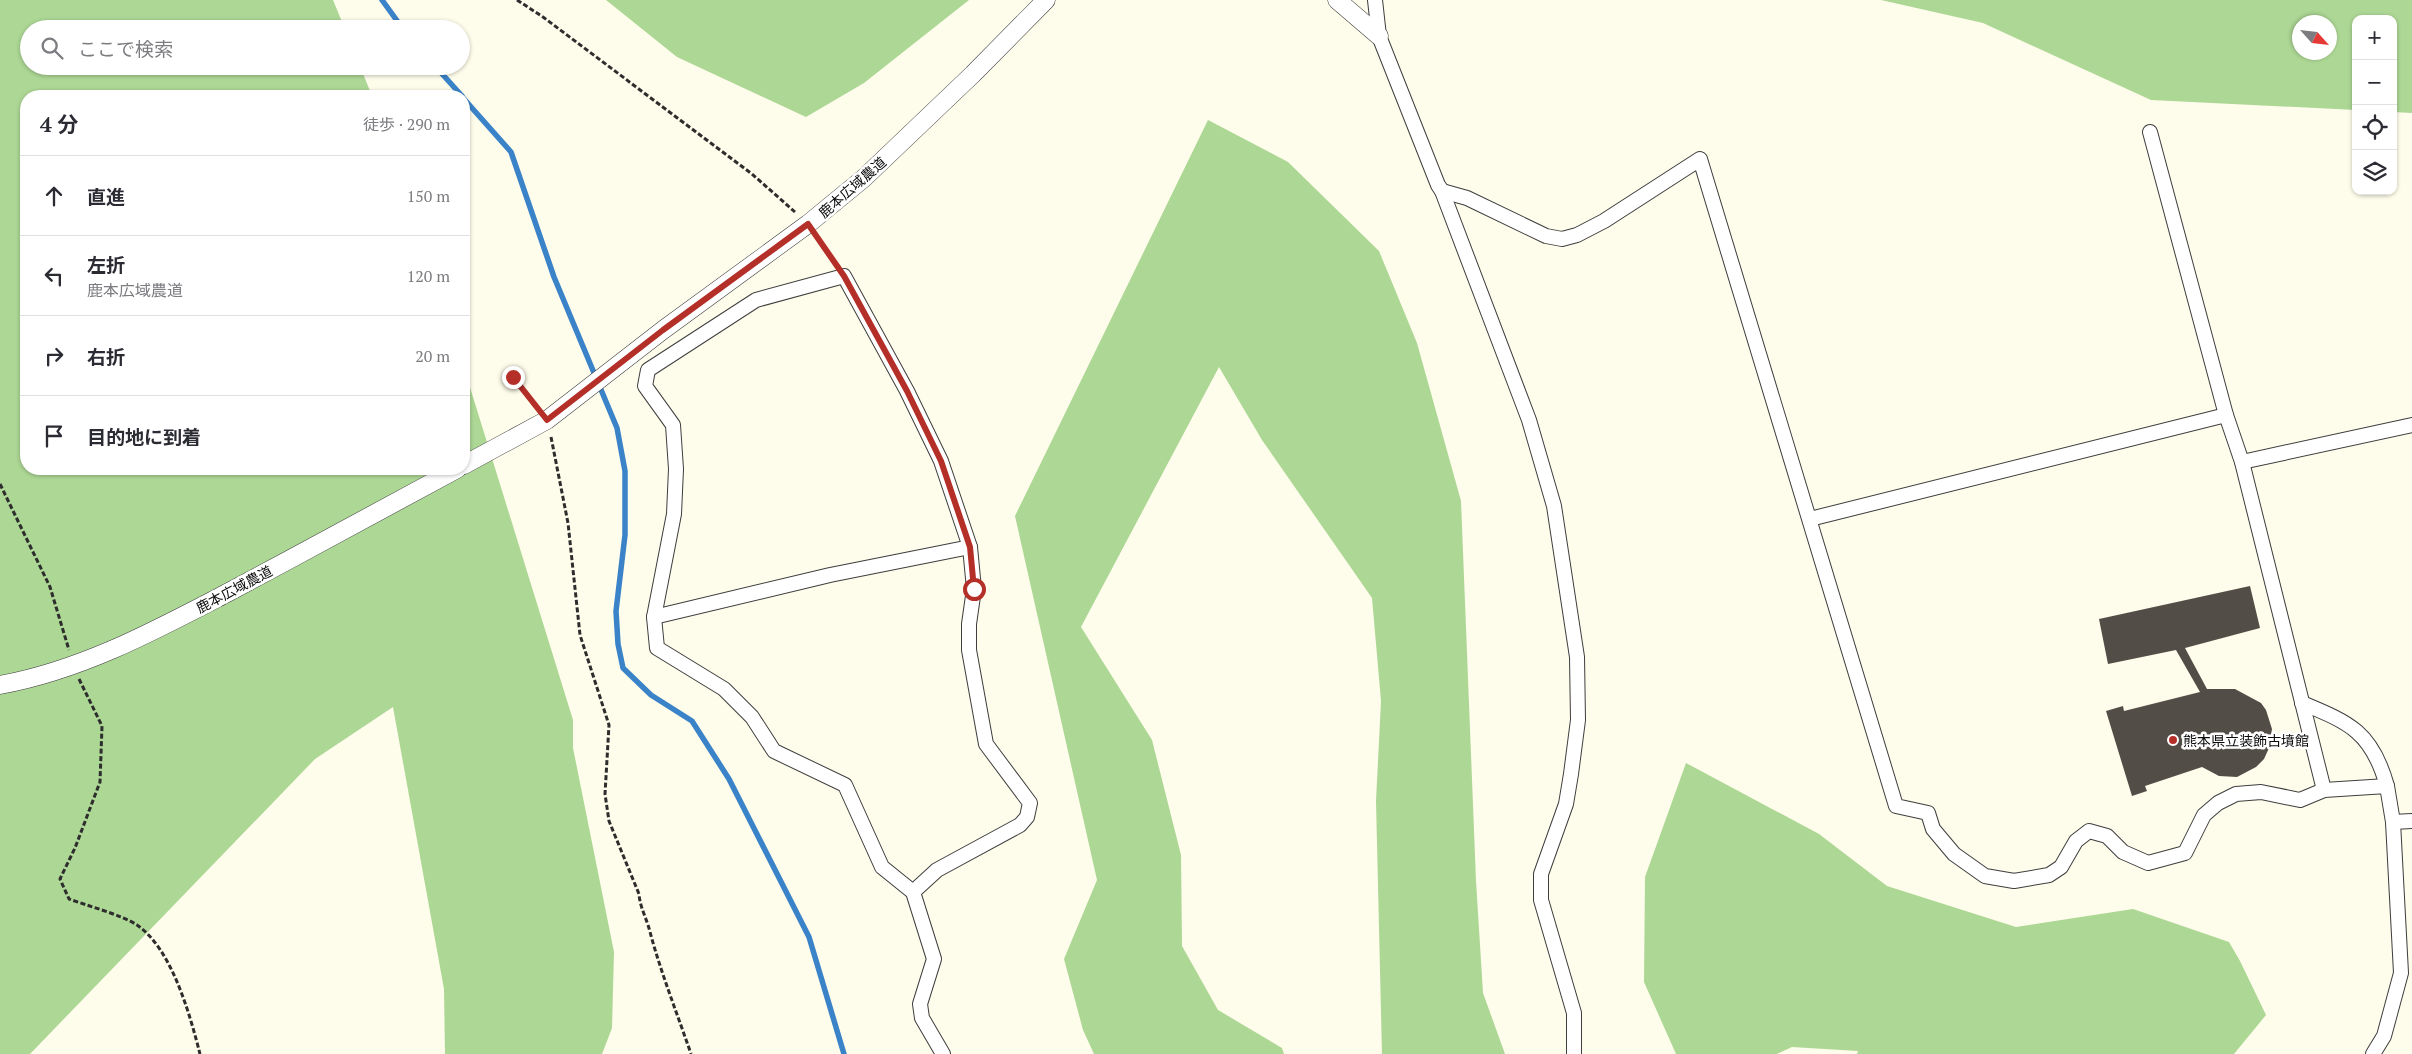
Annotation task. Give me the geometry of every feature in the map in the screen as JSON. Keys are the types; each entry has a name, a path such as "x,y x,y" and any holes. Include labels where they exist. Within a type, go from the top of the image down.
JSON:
{"street":[{"name":"鹿本広域農道","path":"470,462 547,420 808,224 864,178 973,74 1046,0"},
{"path":"1337,0 1378,36"},
{"path":"1375,0 1378,36 1442,191 1530,420 1554,506 1575,647 1578,720 1566,804 1541,874 1543,908 1574,1013 1574,1054"},
{"path":"2150,132 2226,415 2242,462 2324,790"},
{"path":"1442,191 1467,198 1546,236 1562,239 1577,235 1604,221 1700,158 1896,806 1928,813 1934,829 1954,854 1985,876 2014,881 2050,875 2061,867 2076,841 2089,831 2107,836 2123,852 2148,863 2184,853 2204,814 2218,803 2236,794 2261,792 2300,800 2324,790 2387,786"},
{"path":"914,892 937,870 1020,825 1027,816 1030,803 986,744 969,650 969,624 974,589 970,547 941,461 907,391 844,276 756,300 648,370 645,386 672,425 676,469 674,514 654,617 657,648 724,689 752,717 774,751 845,785 882,867 914,892 934,959 920,1004 922,1018 943,1054"},
{"path":"1810,520 2226,415"},
{"path":"2242,462 2412,425"},
{"name":"鹿本広域農道","path":"0,685 74,667 154,631 446,475"},
{"path":"654,617 830,575 970,547"},
{"path":"2302,702 2336,717 2357,730 2372,746 2381,764 2387,786 2393,822 2402,973 2384,1036 2373,1054"},
{"path":"2393,822 2412,821"}],"path":[{"path":"517,0 544,17 752,174 808,224 844,276"},
{"path":"513,377 547,420 568,523 580,635 609,725 605,794 609,821 639,894 655,953 691,1054"},
{"path":"0,484 50,587 74,667 102,726 100,782 60,879 69,898 136,924 152,938 167,963 191,1020 200,1054"}],"green space":[{"path":"0,0 333,0 341,20 20,20 20,75 364,75 370,90 20,90 20,475 470,475 470,387 573,720 573,748 614,952 612,1028 602,1054 445,1054 444,989 393,707 315,759 30,1054 0,1054"},
{"path":"606,0 969,0 864,83 806,117 677,57"},
{"path":"1881,0 2412,0 2412,113 2397,112 2397,15 2352,15 2352,110 2151,100 1983,23"},
{"path":"1208,120 1288,162 1379,251 1417,343 1461,501 1476,881 1483,993 1505,1054 1382,1054 1376,801 1381,701 1372,598 1262,440 1219,367 1081,627 1152,740 1181,855 1182,946 1218,1010 1282,1048 1284,1054 1094,1054 1083,1030 1064,959 1097,880 1015,516"},
{"path":"1686,763 1819,834 1887,886 2016,927 2133,909 2229,942 2266,1015 2234,1054 1857,1054 1858,1051 1792,1047 1777,1054 1676,1054 1644,982 1645,877"}],"building":[{"path":"2250,586 2260,628 2185,648 2207,689 2235,689 2261,703 2266,710 2272,729 2269,748 2264,759 2256,767 2237,777 2219,776 2202,767 2145,786 2147,791 2132,796 2106,711 2123,706 2124,711 2200,692 2176,650 2108,664 2099,619"}],"waterway":[{"path":"382,0 396,20"},
{"path":"443,75 457,90"},
{"path":"470,106 511,152 554,277 617,428 625,471 625,535 616,611 618,644 623,668 651,695 692,721 729,779 809,937 844,1054"}],"place":[{"name":"熊本県立装飾古墳館","path":"2173,740"}],"route":[{"path":"513,377 547,420 663,330 808,224 844,276 907,391 941,461 970,547 974,589"}]}
